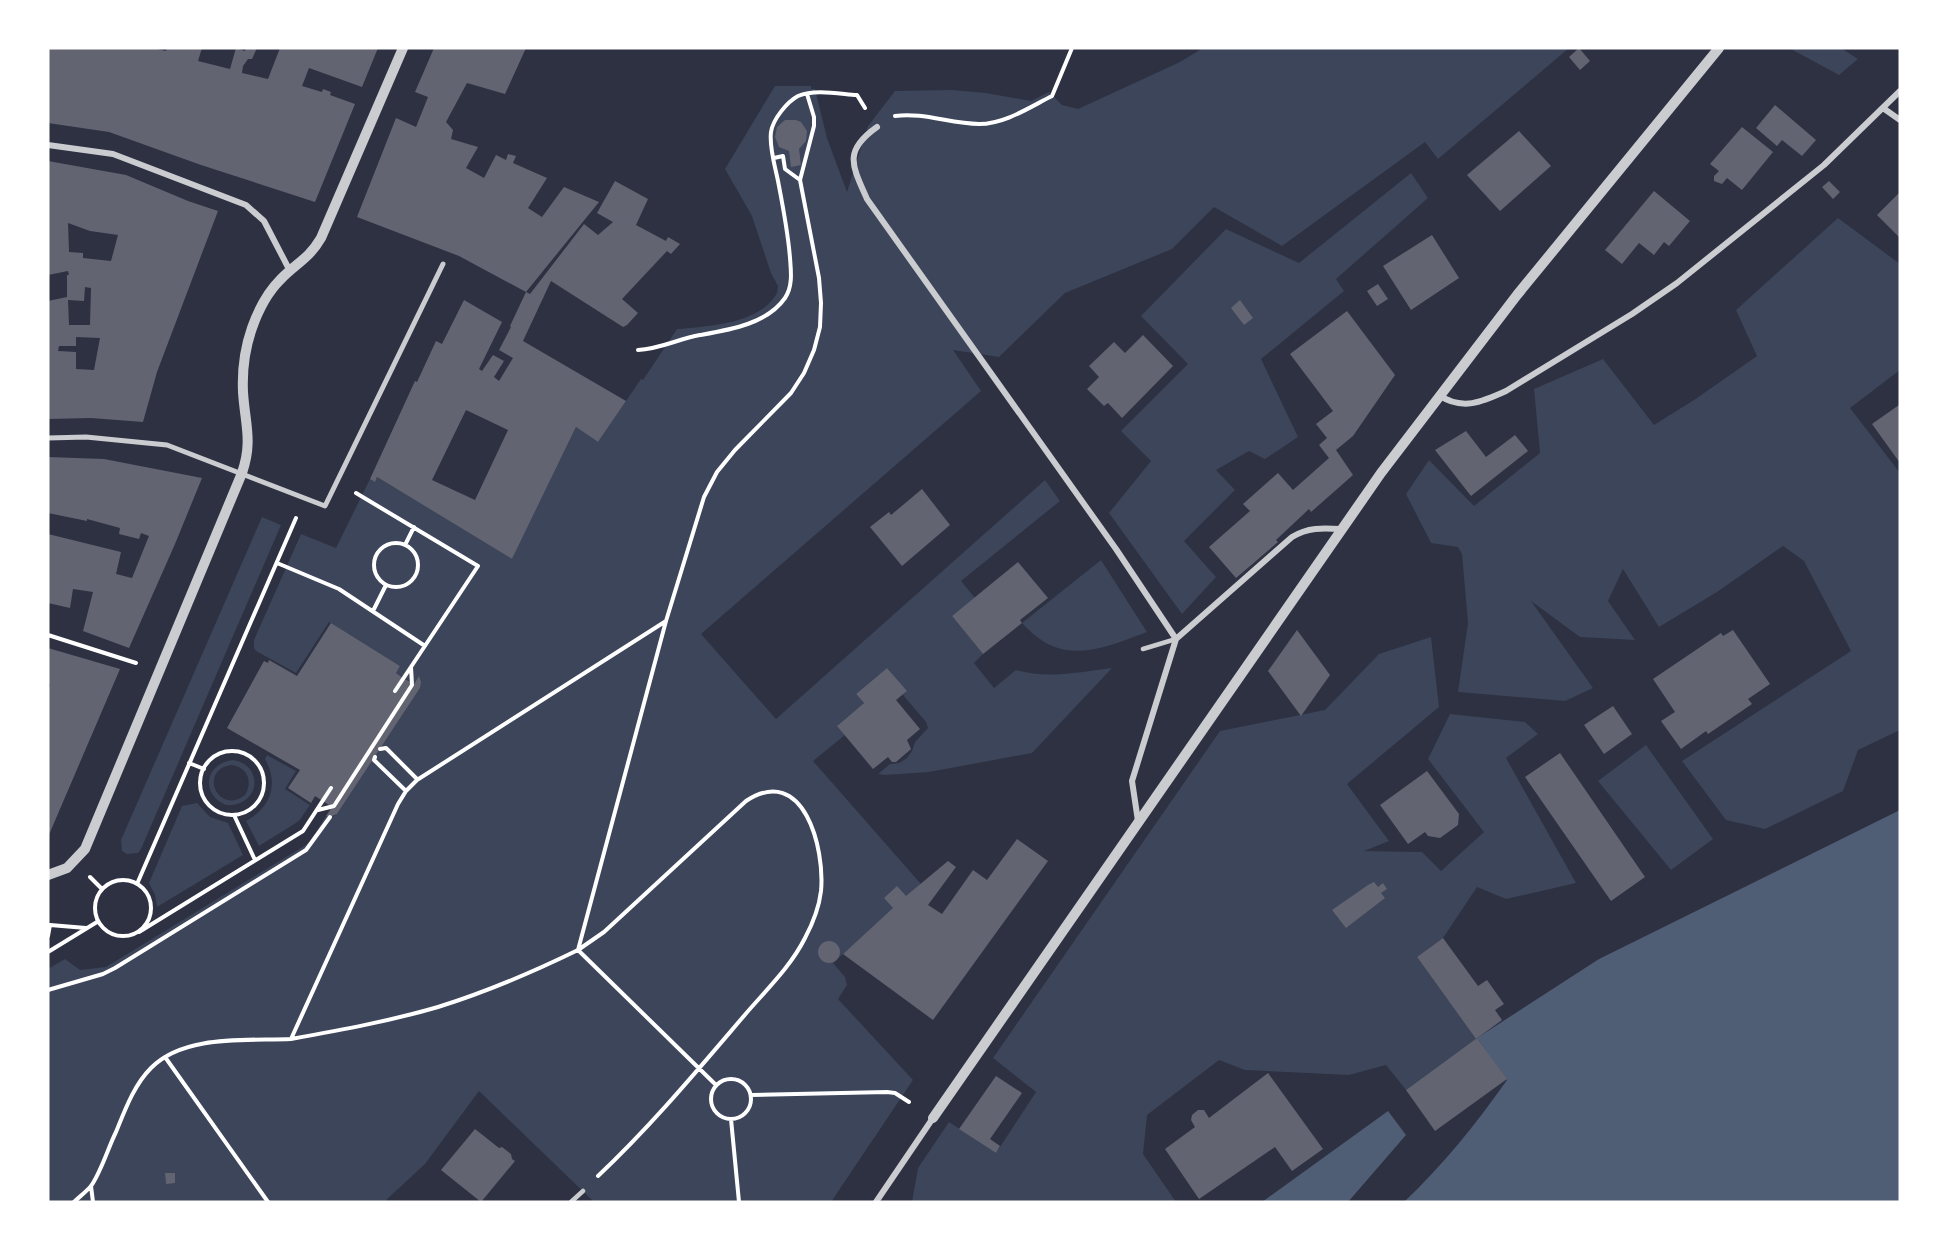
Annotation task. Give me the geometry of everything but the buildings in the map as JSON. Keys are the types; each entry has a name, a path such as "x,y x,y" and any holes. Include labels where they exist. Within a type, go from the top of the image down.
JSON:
{"street":[{"path":"48,875 67,868 85,849 242,473 249,445 243,390 243,364 247,345 261,308 271,291 290,271 300,265 315,247 403,48"},
{"path":"876,1202 1341,529 1439,395 1517,295 1719,48"},
{"path":"1439,395 1454,404 1470,405 1485,401 1506,392 1632,314 1720,250 1824,165 1900,91"},
{"path":"1883,108 1900,120"},
{"path":"877,127 862,137 853,154 859,182 867,199 1116,549 1176,639"},
{"path":"48,145 113,154 246,205 264,221 290,271"},
{"path":"48,438 86,437 167,445 325,506 443,264"},
{"path":"1138,822 1132,781 1176,639 1292,537 1309,529 1341,529"}],"lane":[{"path":"1143,649 1176,639"},
{"path":"571,1202 582,1191"}],"path":[{"path":"877,127 896,115 980,124 1007,118 1052,96 1072,48"},
{"path":"578,950 666,621 704,497 717,472 735,450 791,393 804,373 814,350 821,303 819,278 800,180 814,126 807,94"},
{"path":"638,350 666,346 688,338 747,325 763,316 785,298 790,288 791,276 788,241 771,141 774,122 791,102 807,94 857,95"},
{"path":"774,158 783,156 785,169 800,180"},
{"path":"336,483 478,566 395,691"},
{"path":"137,884 305,498"},
{"path":"405,545 414,527"},
{"path":"392,543 405,545 412,549 418,563 414,578 401,586 386,585 374,569 376,555 380,549 392,543"},
{"path":"277,563 339,589 425,646"},
{"path":"373,612 386,585"},
{"path":"291,1039 406,791 417,780 666,621"},
{"path":"48,635 160,670"},
{"path":"317,810 334,806 412,686 411,666"},
{"path":"380,748 386,748 417,780"},
{"path":"228,752 244,753 256,762 264,784 260,799 249,810 234,815 218,811 206,800 201,785 204,769 214,757 228,752"},
{"path":"375,757 374,760 406,791"},
{"path":"189,763 204,769"},
{"path":"139,932 150,917 151,904 146,892 137,884 123,880 115,881 102,889 95,901 97,922 106,932 119,936 139,932 303,831 331,788"},
{"path":"74,1202 91,1186 140,1081 151,1067 165,1057 180,1049 220,1041 291,1039 341,1030 438,1006 533,972 578,950 604,932 755,795 775,791 795,799 807,816 820,857 820,891 815,918 804,941 789,963 655,1119 582,1191"},
{"path":"234,815 255,860"},
{"path":"48,990 109,971 246,887 306,850 330,817"},
{"path":"48,952 97,922"},
{"path":"48,936 50,925 86,928"},
{"path":"578,950 716,1085"},
{"path":"165,1057 268,1202"},
{"path":"732,1078 741,1081 748,1087 751,1095 751,1104 747,1112 731,1119 722,1117 715,1111 711,1102 711,1093 723,1079 732,1078"},
{"path":"751,1095 887,1092 895,1093 909,1102"},
{"path":"731,1119 739,1202"},
{"path":"91,1186 93,1202"}],"shaded area":[{"path":"1203,48 1569,48 1438,159 1425,142 1282,246 1214,207 1172,249 1065,293 999,357 953,350 981,391 701,634 776,719 1045,480 1060,501 961,581 975,598 952,616 983,654 974,663 994,688 1016,670 1052,674 1112,668 1032,753 929,772 885,775 878,774 890,764 899,763 907,758 915,742 928,728 926,722 903,695 906,691 887,668 856,694 864,703 838,725 845,735 813,761 921,884 833,963 845,977 847,985 838,999 913,1080 831,1202 594,1202 479,1091 425,1164 384,1202 48,1202 48,969 65,959 80,970 106,967 309,843 326,816 337,814 420,688 419,676 414,684 396,673 400,666 329,622 296,673 256,651 254,640 301,534 336,548 370,479 375,481 377,477 512,559 576,427 598,442 677,329 732,322 746,317 759,311 777,293 778,286 771,273 752,216 725,169 775,86 811,86 811,89 815,89 827,138 847,192 868,126 895,91 952,90 1031,101 1049,92 1062,105 1078,109 1180,62"},
{"path":"1789,48 1841,48 1858,59 1839,75"},
{"path":"1411,173 1428,198 1336,279 1344,291 1261,359 1298,437 1265,459 1249,451 1216,470 1235,490 1184,541 1216,577 1182,614 1109,513 1151,461 1121,431 1188,364 1141,316 1226,229 1299,263"},
{"path":"1838,218 1900,264 1900,370 1850,408 1900,473 1900,730 1858,750 1843,791 1765,829 1726,820 1682,761 1851,651 1804,561 1783,546 1717,592 1659,627 1623,569 1608,601 1635,640 1580,637 1531,601 1593,688 1565,701 1458,692 1468,623 1462,554 1458,547 1431,543 1406,494 1429,460 1474,506 1540,453 1534,389 1603,359 1654,425 1697,398 1757,356 1736,310"},
{"path":"262,517 281,525 141,849 138,853 127,854 122,851 121,840"},
{"path":"1101,560 1147,632 1097,649 1066,650 1051,646 1022,623"},
{"path":"1431,637 1439,707 1347,784 1389,841 1364,851 1422,852 1441,871 1484,832 1428,759 1450,714 1525,722 1538,734 1506,758 1576,883 1506,899 1477,887 1443,938 1417,957 1476,1039 1406,1090 1386,1065 1349,1075 1245,1070 1219,1060 1147,1115 1143,1154 1176,1202 912,1202 918,1168 949,1122 996,1153 1036,1092 993,1058 1220,731 1325,710 1379,654"},
{"path":"1646,745 1713,839 1671,870 1598,781"},
{"path":"267,755 296,771 285,789 310,805 299,821 259,846 246,821 261,809 270,794 272,786 265,759"},
{"path":"233,760 243,763 254,777 252,793 246,800 237,804 226,805 212,794 209,787 212,773 224,762","holes":["231,765 245,772 249,785 245,795 235,800 227,800 216,790 215,775 221,769"]},
{"path":"197,803 210,817 228,823 243,855 157,907 155,895 149,883 182,806"},
{"path":"1900,810 1900,1202 1404,1202 1458,1144 1507,1080 1477,1038 1599,959"},
{"path":"1388,1111 1406,1135 1348,1202 1262,1202"}]}
